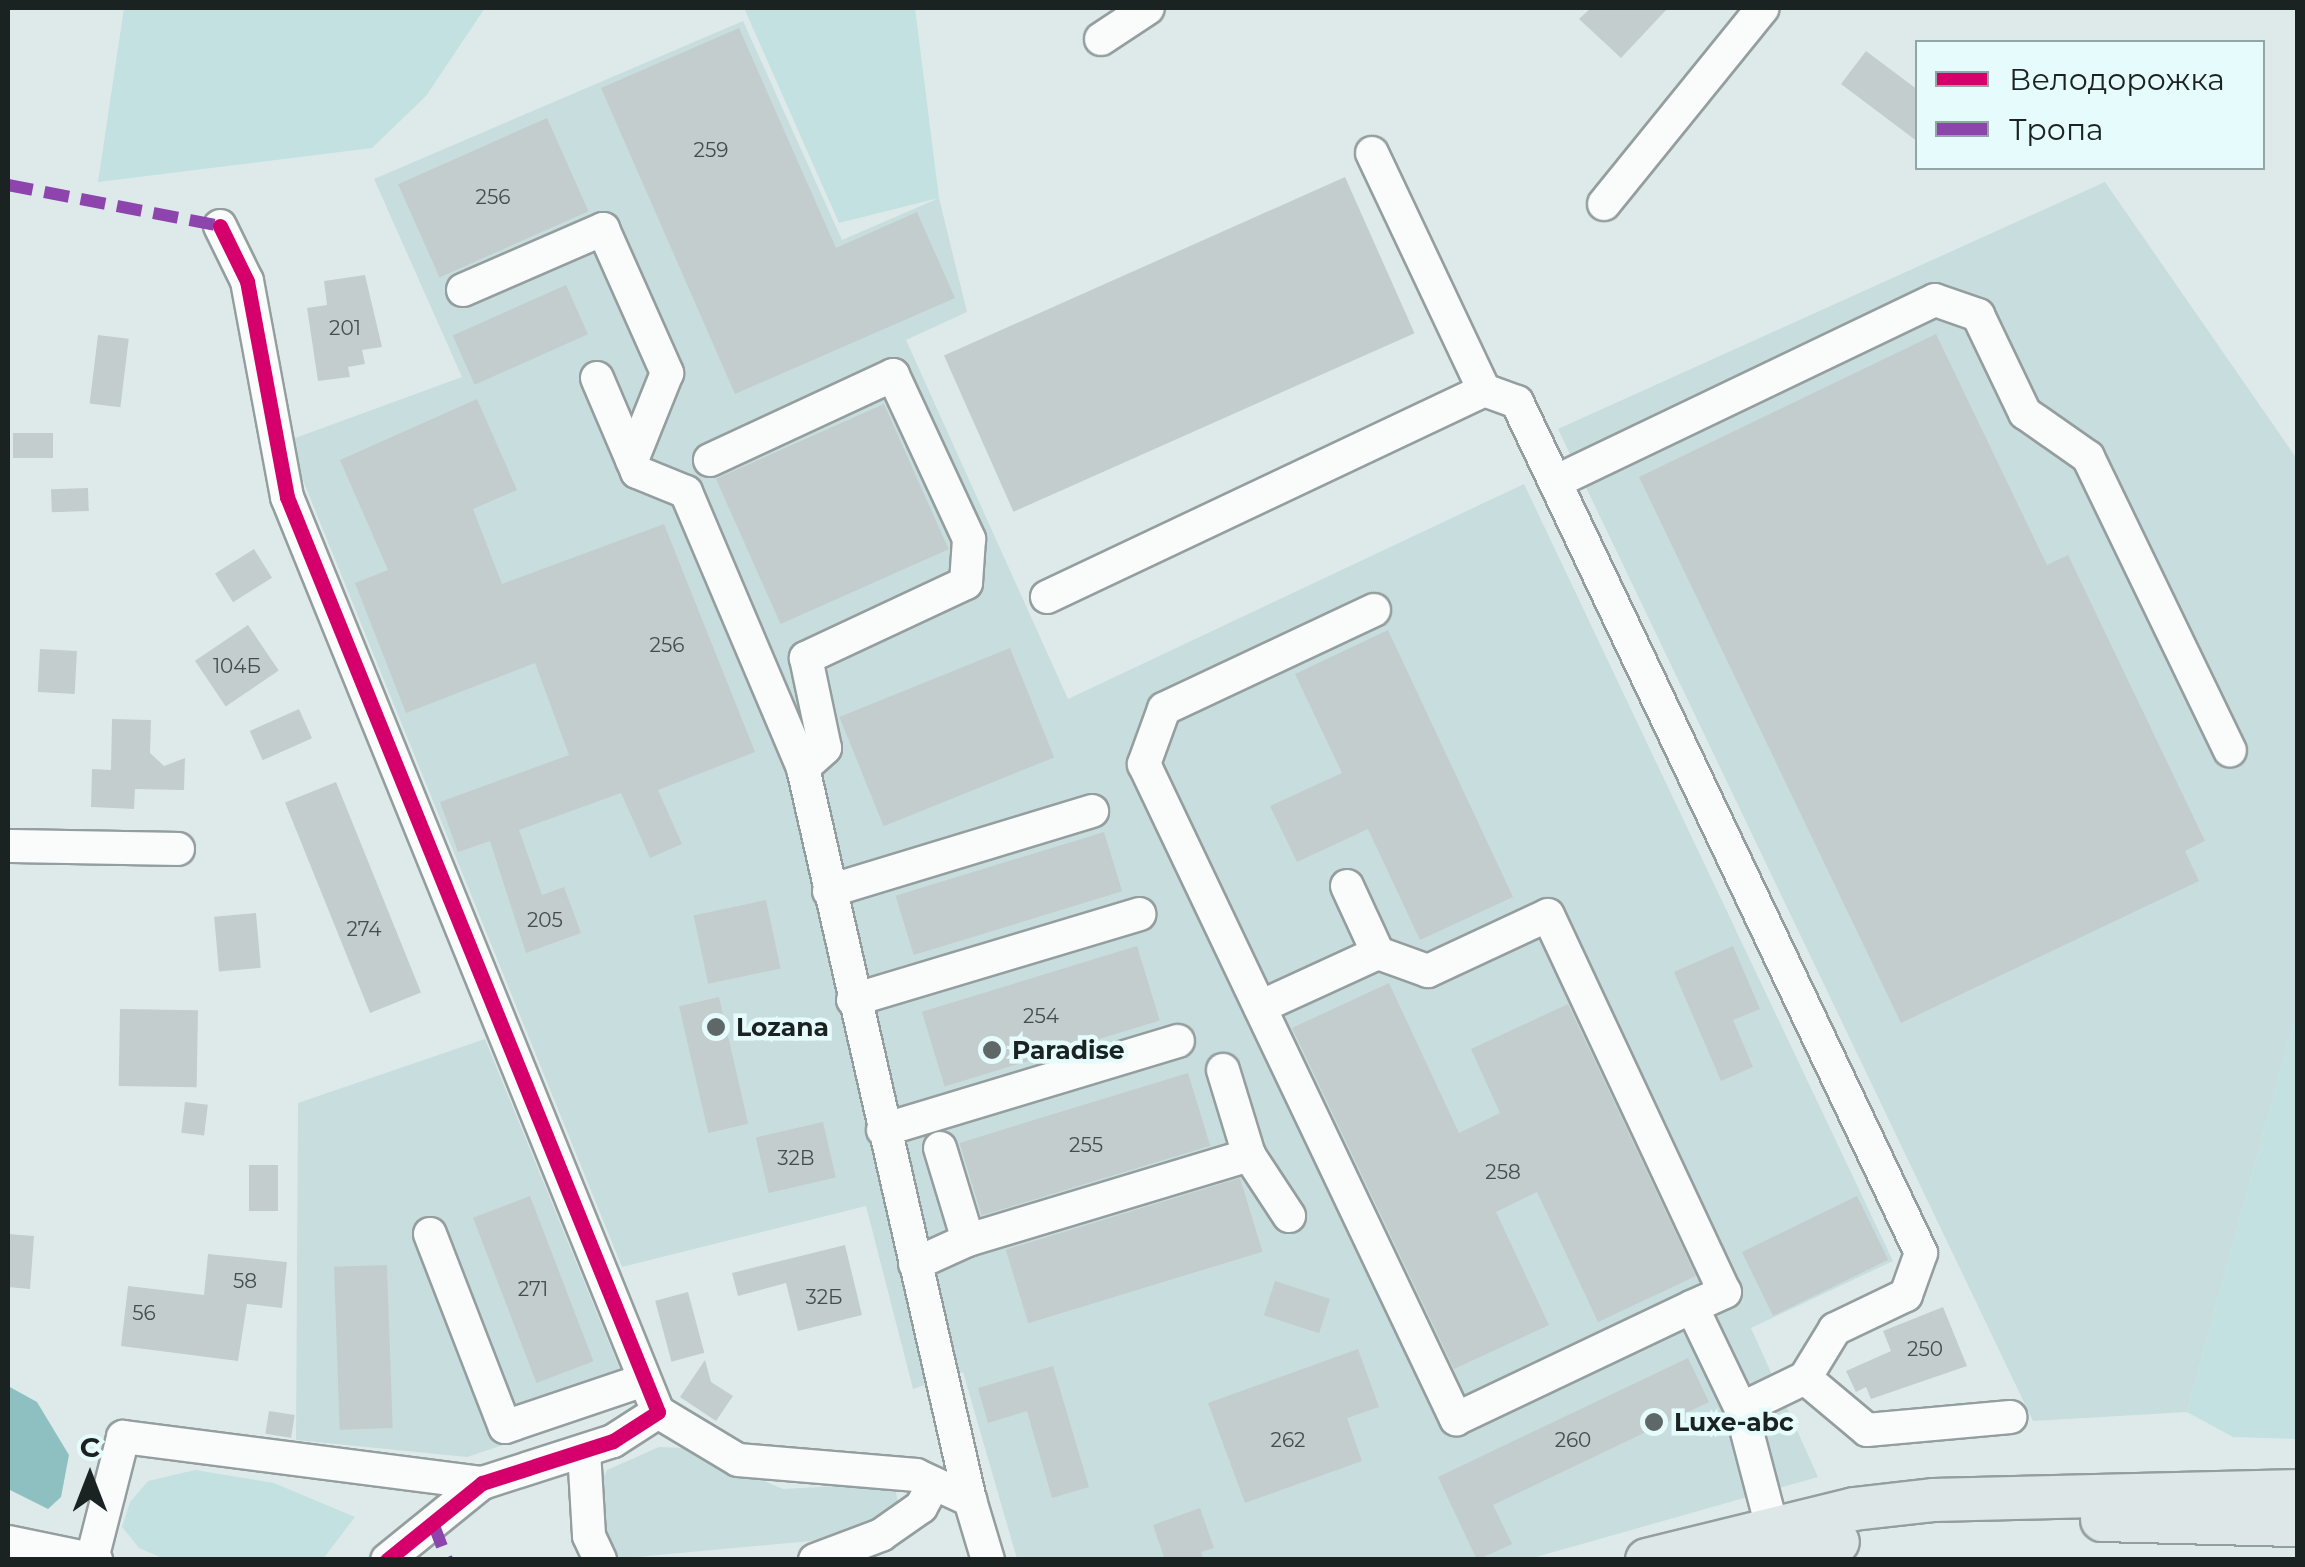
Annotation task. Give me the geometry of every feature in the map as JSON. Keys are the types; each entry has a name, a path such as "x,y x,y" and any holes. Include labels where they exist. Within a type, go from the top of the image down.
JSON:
{"main road":[{"path":"1774,1550 1934,1500 2298,1491"},
{"path":"1647,1560 1774,1550 2017,1521 2298,1525"}],"street":[{"path":"1101,39 1148,8"},
{"path":"1604,204 1763,8"},
{"path":"1372,153 1484,390"},
{"path":"220,226 247,281 287,496 658,1412 738,1460 916,1475 932,1486 970,1500"},
{"path":"463,290 603,229 667,374 632,460"},
{"path":"1555,482 1935,300 1978,315 2025,413 2088,456 2230,751"},
{"path":"710,460 892,375 970,539 966,583 806,658 825,748 804,768"},
{"path":"598,378 638,472 686,492 804,768 853,1000 970,1500 988,1560"},
{"path":"1047,597 1484,390 1518,402 1921,1253 1906,1295 1834,1329 1804,1378 1741,1410"},
{"path":"1260,1007 1378,953 1428,971 1548,915 1724,1292 1456,1419 1144,764 1164,709 1374,610"},
{"path":"829,891 1092,811"},
{"path":"8,846 178,849"},
{"path":"1346,886 1378,953"},
{"path":"853,1000 1138,914"},
{"path":"884,1130 1178,1041"},
{"path":"1222,1070 1248,1155 1290,1216"},
{"path":"940,1148 968,1240"},
{"path":"915,1264 968,1240 1248,1155"},
{"path":"430,1234 505,1427 644,1380"},
{"path":"1692,1307 1741,1410 1774,1550"},
{"path":"1804,1378 1867,1430 2010,1418"},
{"path":"386,1560 482,1483 584,1451 658,1412"},
{"path":"12,1548 94,1559 123,1437 482,1483"},
{"path":"584,1451 589,1536 600,1560"},
{"path":"816,1560 881,1535 921,1506 932,1486"}],"shaded area":[{"path":"124,8 485,8 426,96 372,148 98,182"},
{"path":"744,8 915,8 939,198 839,223"},
{"path":"743,21 842,240 939,198 967,312 906,340 1068,699 1524,484 1893,1261 1751,1328 1818,1477 1529,1559 1017,1559 963,1372 913,1389 866,1206 622,1267 287,441 462,377 374,179"},
{"path":"2105,182 2297,459 2297,1011 2187,1412 2033,1421 1558,429"},
{"path":"2297,1011 2297,1439 2233,1437 2187,1412"},
{"path":"485,1039 621,1372 607,1379 618,1407 467,1457 296,1440 298,1103"},
{"path":"8,1386 37,1402 69,1455 61,1497 48,1509 8,1489"},
{"path":"659,1447 685,1448 783,1489 894,1483 900,1512 843,1538 615,1559 600,1530 599,1488 607,1470"},
{"path":"195,1470 274,1483 355,1517 323,1559 167,1560 139,1548 122,1527 130,1502 148,1481"}],"building":[{"path":"1591,8 1668,8 1621,58 1579,19"},
{"path":"739,28 836,248 917,212 955,298 735,394 601,88"},
{"path":"1866,51 1915,88 1915,140 1841,84"},
{"path":"547,118 588,211 440,277 398,184"},
{"path":"1345,177 1415,333 1014,512 944,356"},
{"path":"365,275 382,347 362,350 365,364 348,367 350,377 318,381 307,308 327,305 324,281"},
{"path":"566,285 588,334 475,385 453,335"},
{"path":"1936,334 2047,565 2068,555 2205,841 2185,851 2199,881 1901,1023 1639,477"},
{"path":"98,335 129,339 120,407 90,403"},
{"path":"477,399 517,490 473,509 502,584 664,524 755,752 658,790 682,844 650,858 621,793 519,830 542,895 564,887 581,933 526,953 490,841 458,852 440,802 569,755 535,663 406,713 355,583 388,570 340,460"},
{"path":"884,404 949,549 781,624 716,479"},
{"path":"13,433 53,433 53,458 13,458"},
{"path":"88,488 89,511 52,512 51,489"},
{"path":"254,549 272,578 233,602 215,573"},
{"path":"248,625 279,671 226,706 195,661"},
{"path":"1388,630 1513,897 1420,940 1368,829 1297,862 1270,806 1342,773 1295,674"},
{"path":"1010,648 1054,757 884,826 839,717"},
{"path":"40,649 77,651 75,694 38,692"},
{"path":"299,709 312,738 263,760 250,731"},
{"path":"112,719 151,720 150,753 164,766 185,758 184,790 135,789 134,809 91,807 92,769 111,770"},
{"path":"336,782 421,992 370,1013 285,803"},
{"path":"1104,832 1122,891 914,955 896,896"},
{"path":"766,900 781,968 708,984 694,915"},
{"path":"256,913 261,968 219,971 214,917"},
{"path":"1137,946 1160,1021 945,1086 922,1012"},
{"path":"1733,946 1760,1009 1733,1020 1753,1067 1721,1081 1674,972"},
{"path":"1389,983 1459,1133 1500,1113 1471,1049 1568,1004 1696,1276 1598,1322 1537,1192 1496,1212 1549,1325 1454,1369 1292,1028"},
{"path":"719,997 748,1124 708,1133 679,1006"},
{"path":"120,1009 198,1010 197,1087 119,1086"},
{"path":"1188,1073 1210,1146 982,1216 959,1143"},
{"path":"185,1102 208,1105 204,1136 181,1133"},
{"path":"823,1122 836,1178 769,1193 756,1138"},
{"path":"249,1165 278,1165 278,1211 249,1211"},
{"path":"1240,1178 1263,1252 1028,1323 1006,1250"},
{"path":"530,1196 593,1361 536,1383 473,1218"},
{"path":"1857,1196 1888,1260 1773,1316 1742,1252"},
{"path":"8,1234 34,1236 30,1289 8,1287"},
{"path":"845,1245 862,1315 798,1331 786,1283 738,1296 732,1273"},
{"path":"208,1254 287,1262 282,1308 247,1304 238,1361 121,1346 128,1286 204,1295"},
{"path":"387,1265 393,1428 340,1430 334,1267"},
{"path":"1275,1281 1330,1299 1319,1333 1264,1315"},
{"path":"688,1292 704,1353 671,1362 655,1301"},
{"path":"1943,1307 1967,1366 1871,1399 1866,1387 1856,1392 1846,1371 1891,1351 1883,1331"},
{"path":"1358,1349 1379,1407 1347,1418 1362,1461 1245,1503 1208,1403"},
{"path":"1688,1358 1709,1402 1493,1505 1512,1544 1477,1560 1438,1477"},
{"path":"705,1360 711,1382 733,1396 716,1421 680,1397"},
{"path":"1053,1366 1089,1487 1052,1498 1027,1411 988,1423 978,1388"},
{"path":"269,1411 295,1415 291,1438 265,1434"},
{"path":"1200,1508 1214,1548 1201,1552 1204,1560 1165,1560 1153,1525"}],"marked path":[{"path":"8,185 220,226"},
{"path":"433,1523 447,1560"}],"cycle path":[{"path":"220,226 247,281 287,497 658,1412 613,1441 482,1483 387,1560"}],"place":[{"name":"Lozana","path":"716,1027"},
{"name":"Paradise","path":"992,1050"},
{"name":"Luxe-abc","path":"1654,1422"}]}
